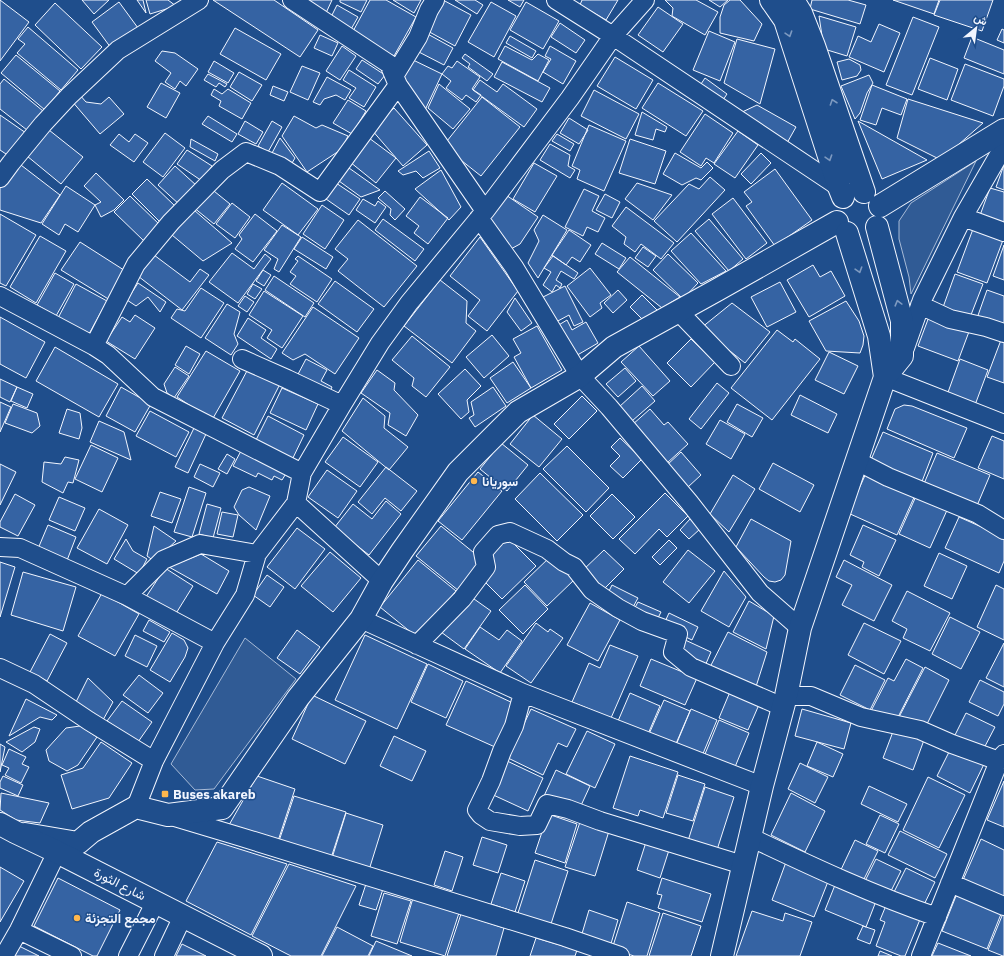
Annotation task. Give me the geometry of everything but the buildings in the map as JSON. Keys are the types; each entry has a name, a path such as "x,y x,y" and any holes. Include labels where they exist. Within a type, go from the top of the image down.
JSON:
{"main road":[{"path":"771,0 785,20 841,192 836,210 836,218 850,235 858,236 872,232 873,208 856,191 849,193 841,192"},
{"path":"722,956 762,786 784,702 800,628 885,377 902,356 902,321 873,208 800,4"},
{"path":"873,208 998,139 999,123 1004,119"},
{"path":"8,828 78,842 91,832 136,807 168,815 222,808 298,698 361,619 382,581 402,550 458,472 518,412 580,376 614,347 842,227"},
{"path":"842,227 879,336 885,377"},
{"name":"شارع الثورة","path":"8,828 261,956"}],"street":[{"path":"0,178 5,160 43,124 69,96 118,50 199,0"},
{"path":"292,0 389,64 396,81 482,215 580,376 609,407 689,502 760,593 800,628"},
{"path":"94,346 136,264 171,222 222,170 246,152 280,166 320,192 396,81 435,0"},
{"path":"556,0 613,36 841,192"},
{"path":"136,807 154,761 215,643 245,595 257,554 296,502 302,473 342,404 380,343 409,303 482,215 570,98 613,36 645,0"},
{"path":"902,356 920,305 963,217 998,139"},
{"path":"963,217 1004,232"},
{"path":"0,296 108,355 152,397 302,473"},
{"path":"920,305 950,318 1004,333"},
{"path":"678,312 732,366"},
{"path":"242,359 342,404"},
{"path":"885,377 1004,424"},
{"path":"857,461 888,477 978,514 1004,530"},
{"path":"296,502 382,581"},
{"path":"417,645 462,599 476,582 486,567 483,552 498,535 510,532 547,548 564,562 574,567 592,590 618,608 642,621 678,634 673,652 691,667 784,702 811,696 861,717 920,730 952,744 1002,758 921,956"},
{"path":"127,596 163,560 200,544 257,554"},
{"path":"0,547 20,548 127,596 215,643"},
{"path":"361,619 523,694 762,786"},
{"path":"0,668 34,684 89,721 154,761"},
{"path":"523,694 514,726 502,750 491,781 477,810 481,815 490,821 520,826 536,825 548,804 568,809 600,821 743,866"},
{"path":"168,815 557,935 620,956"},
{"path":"750,837 828,874 937,917"},
{"path":"4,956 19,930 57,852"},
{"path":"950,883 1004,906"},
{"path":"128,956 155,903"},
{"path":"164,956 183,916"},
{"path":"19,930 72,956"}],"shaded area":[{"path":"976,161 911,294 909,277 899,239 899,221 911,203"},
{"path":"245,638 296,679 214,789 195,790 171,764"}],"place":[{"name":"سوريانا","path":"474,481"},
{"name":"Buses akareb","path":"165,794"},
{"name":"مجمع التجزئة","path":"77,918"}]}
